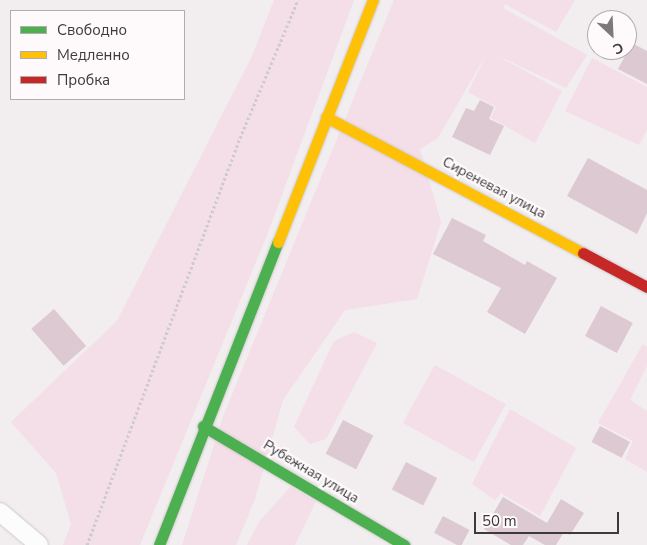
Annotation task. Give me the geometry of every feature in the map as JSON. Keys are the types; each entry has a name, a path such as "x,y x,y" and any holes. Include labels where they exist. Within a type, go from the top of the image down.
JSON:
{"street":[{"path":"159,545 203,426 373,0"},
{"name":"Сиреневая улица","path":"326,117 647,287"},
{"name":"Рубежная улица","path":"203,426 404,545"},
{"path":"0,512 39,545"}],"path":[{"path":"87,545 240,138 298,0"}],"shaded area":[{"path":"274,0 354,0 267,235 140,545 63,545 71,524 56,473 11,422 117,321 252,56"},
{"path":"394,0 575,0 556,32 505,4 503,8 587,55 566,88 490,52 562,91 535,143 491,118 496,107 468,92 488,51 438,138 420,149 441,222 417,299 345,310 283,400 255,499 236,545 182,545 224,414"},
{"path":"591,60 596,60 647,87 647,130 639,145 565,111"},
{"path":"354,332 377,343 326,439 310,444 294,427 334,341"},
{"path":"643,344 647,347 647,366 630,400 647,411 647,472 625,459 633,441 598,423"},
{"path":"435,365 506,404 474,462 403,423"},
{"path":"510,409 576,448 540,516 501,493 495,500 472,484"},
{"path":"290,487 316,501 295,545 247,545 259,522"}],"building":[{"path":"637,46 647,51 647,84 618,69 623,60 637,60"},
{"path":"480,100 494,107 489,119 504,126 490,155 452,137 466,108 474,111"},
{"path":"588,158 647,190 647,213 637,234 567,196"},
{"path":"452,218 486,235 483,241 525,265 527,261 557,278 525,334 487,312 501,288 433,254"},
{"path":"601,306 633,323 617,353 585,336"},
{"path":"54,309 86,346 64,366 31,329"},
{"path":"343,420 373,435 356,469 326,454"},
{"path":"600,426 630,442 622,458 592,442"},
{"path":"406,462 437,478 423,506 392,490"},
{"path":"503,497 547,523 561,499 584,513 570,535 564,532 556,545 545,545 529,536 523,545 511,545 484,529"},
{"path":"443,516 469,530 462,545 457,545 434,533"}],"traffic: fast":[{"path":"159,545 278,242"},
{"path":"203,426 404,545"}],"traffic: slow":[{"path":"278,242 373,0"},
{"path":"326,117 583,253"}],"traffic: jam":[{"path":"583,253 647,287"}]}
